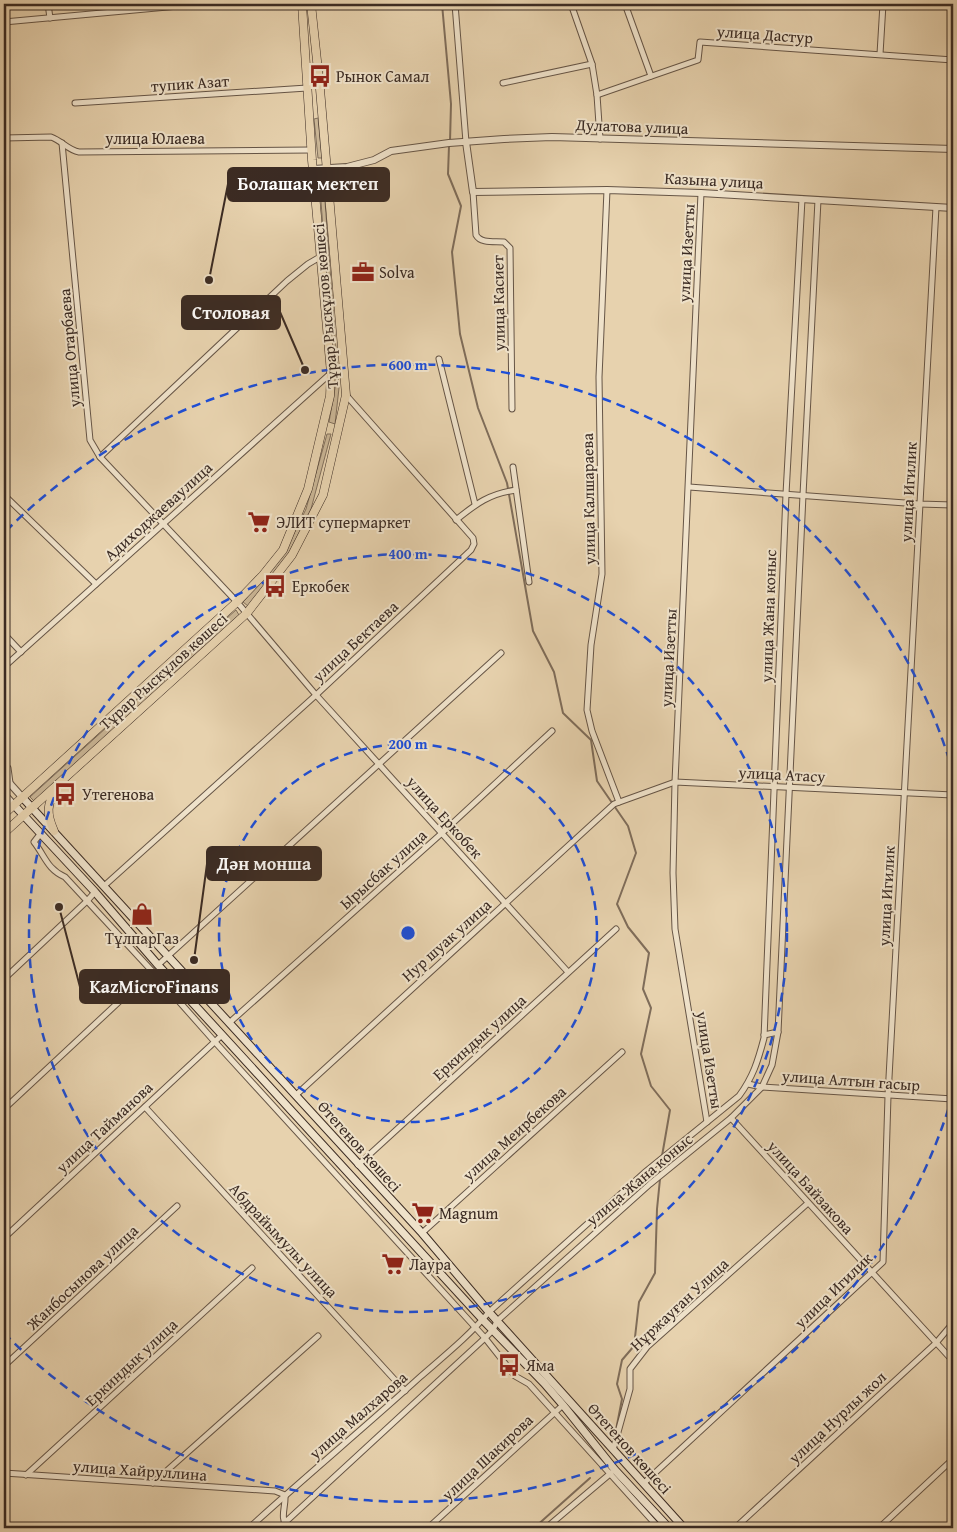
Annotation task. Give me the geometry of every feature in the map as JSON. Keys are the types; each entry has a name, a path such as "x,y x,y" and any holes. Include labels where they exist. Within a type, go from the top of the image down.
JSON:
{"main road":[{"name":"Тұрар Рыскұлов көшесі","path":"4,814 237,602 263,576 282,550 309,485 330,396 330,373 311,150 302,4"},
{"name":"Тұрар Рыскұлов көшесі","path":"4,833 247,613 292,555 323,495 346,395 311,4"},
{"path":"323,426 338,429"},
{"path":"163,669 173,680"},
{"path":"54,831 48,818 48,808 57,785"},
{"name":"Өтегенов көшесі","path":"22,797 422,1233 490,1312 684,1528"},
{"name":"Өтегенов көшесі","path":"14,805 482,1320 563,1405 612,1472 670,1528"},
{"path":"670,1528 678,1522"}],"street":[{"path":"48,4 50,18"},
{"path":"4,22 200,4"},
{"path":"456,4 466,142 473,192"},
{"path":"571,4 592,64 597,95 600,139"},
{"path":"625,4 651,76"},
{"path":"880,54 883,4"},
{"name":"улица Дастур","path":"597,95 698,60 700,42 953,60"},
{"path":"502,83 592,64"},
{"name":"тупик Азат","path":"75,103 307,88"},
{"name":"Дулатова улица","path":"313,168 347,167 374,160 390,151 466,142 552,137 953,149"},
{"name":"улица Юлаева","path":"4,138 51,138 79,152 311,150"},
{"name":"улица Отарбаева","path":"62,143 90,440 100,457 163,522"},
{"name":"Казына улица","path":"473,192 607,190 702,193 953,208"},
{"name":"улица Калшараева","path":"607,190 598,378 602,574 591,645 587,710 592,731 617,803"},
{"name":"улица Касиет","path":"473,192 476,235 478,239 504,242 510,248 512,409"},
{"name":"улица Изетты","path":"702,193 675,782 673,873 675,929 707,1122"},
{"name":"улица Жана коныс","path":"482,1320 644,1173 739,1096 748,1084 758,1063 764,1035 786,494 802,199"},
{"name":"улица Жана коныс","path":"493,1330 498,1320 650,1184 731,1118 762,1087 772,1064 778,1040 802,495 818,200"},
{"name":"улица Игилик","path":"644,1483 883,1262 888,1096 936,207"},
{"path":"100,457 287,281 320,257"},
{"path":"439,359 475,504"},
{"name":"Адиходжаеваулица","path":"4,668 163,522 330,373"},
{"name":"улица Бектаева","path":"104,886 316,695 471,550 474,544 473,538 346,395"},
{"path":"513,467 528,582"},
{"path":"689,487 953,505"},
{"path":"456,520 475,504 497,494 516,490"},
{"path":"4,495 96,584"},
{"name":"улица Еркобек","path":"163,522 247,613 316,695 568,972"},
{"path":"4,634 21,652"},
{"path":"158,965 501,653"},
{"name":"Ырысбак улица","path":"229,1023 442,833 552,731"},
{"path":"4,762 10,774 10,784"},
{"path":"4,777 22,797"},
{"name":"улица Атасу","path":"617,803 675,782 953,795"},
{"path":"4,794 14,805"},
{"name":"Нур шуак улица","path":"296,1095 617,803"},
{"path":"41,833 34,842 40,849 44,860 57,874 65,878 152,970 215,1042 476,1327 515,1376 529,1384 612,1472 659,1528"},
{"path":"4,979 87,902 95,892"},
{"name":"Еркиндык улица","path":"358,1165 616,929"},
{"path":"4,1109 152,970"},
{"path":"764,1035 778,1032"},
{"name":"улица Тайманова","path":"4,1238 222,1035"},
{"path":"232,1046 241,1036"},
{"name":"улица Меирбекова","path":"422,1233 622,1052"},
{"name":"улица Алтын гасыр","path":"748,1084 762,1087 953,1099"},
{"name":"Абдрайымулы улица","path":"145,1107 405,1391"},
{"name":"улица Байзакова","path":"731,1118 953,1361"},
{"name":"Нұржауған Улица","path":"613,1450 630,1389 630,1369 647,1347 808,1203"},
{"name":"Жанбосынова улица","path":"4,1366 177,1206"},
{"name":"Еркиндык улица","path":"26,1475 252,1268"},
{"name":"улица Малхарова","path":"249,1528 405,1391 482,1320"},
{"name":"улица Нурлы жол","path":"735,1528 936,1343 953,1323"},
{"name":"улица Малхарова","path":"279,1528 286,1526 493,1330"},
{"path":"153,1483 318,1336"},
{"name":"улица Шакирова","path":"428,1528 563,1405"},
{"path":"879,1528 953,1459"},
{"path":"546,1528 612,1472"},
{"name":"улица Хайруллина","path":"4,1473 275,1491 285,1495"},
{"path":"285,1495 283,1516 286,1526"}],"shaded area":[{"path":"318,118 322,158 318,158 314,119"},
{"path":"319,175 323,175 339,388 335,424 329,422 335,388"},
{"path":"327,434 331,434 311,509 289,553 248,606 243,602 286,550 306,509"},
{"path":"236,610 239,615 173,674 169,670"},
{"path":"161,678 166,682 34,801 30,797"}],"waterway":[{"path":"442,4 451,104 450,141"},
{"path":"449,146 448,174 461,206 452,252 460,334 478,408 507,483 533,631 554,672 563,713 591,740 597,781 628,826 636,853 617,904 628,927 649,953 643,989 651,1008 641,1054 651,1086 670,1110 662,1156"},
{"path":"660,1174 661,1161"},
{"path":"616,1430 622,1399 617,1384 622,1360 634,1346 639,1302 655,1273 660,1179"},
{"path":"534,1528 590,1478"}],"place":[{"name":"Рынок Самал","path":"320,76"},
{"name":"Solva","path":"363,272"},
{"name":"Болашақ мектеп","path":"209,280"},
{"name":"Столовая","path":"305,370"},
{"name":"ЭЛИТ супермаркет","path":"259,522"},
{"name":"Еркобек","path":"275,586"},
{"name":"Утегенова","path":"65,794"},
{"name":"KazMicroFinans","path":"59,907"},
{"name":"ТұлпарГаз","path":"142,914"},
{"name":"Дән монша","path":"194,960"},
{"name":"Magnum","path":"423,1213"},
{"name":"Лаура","path":"393,1264"},
{"name":"Яма","path":"509,1365"}]}
